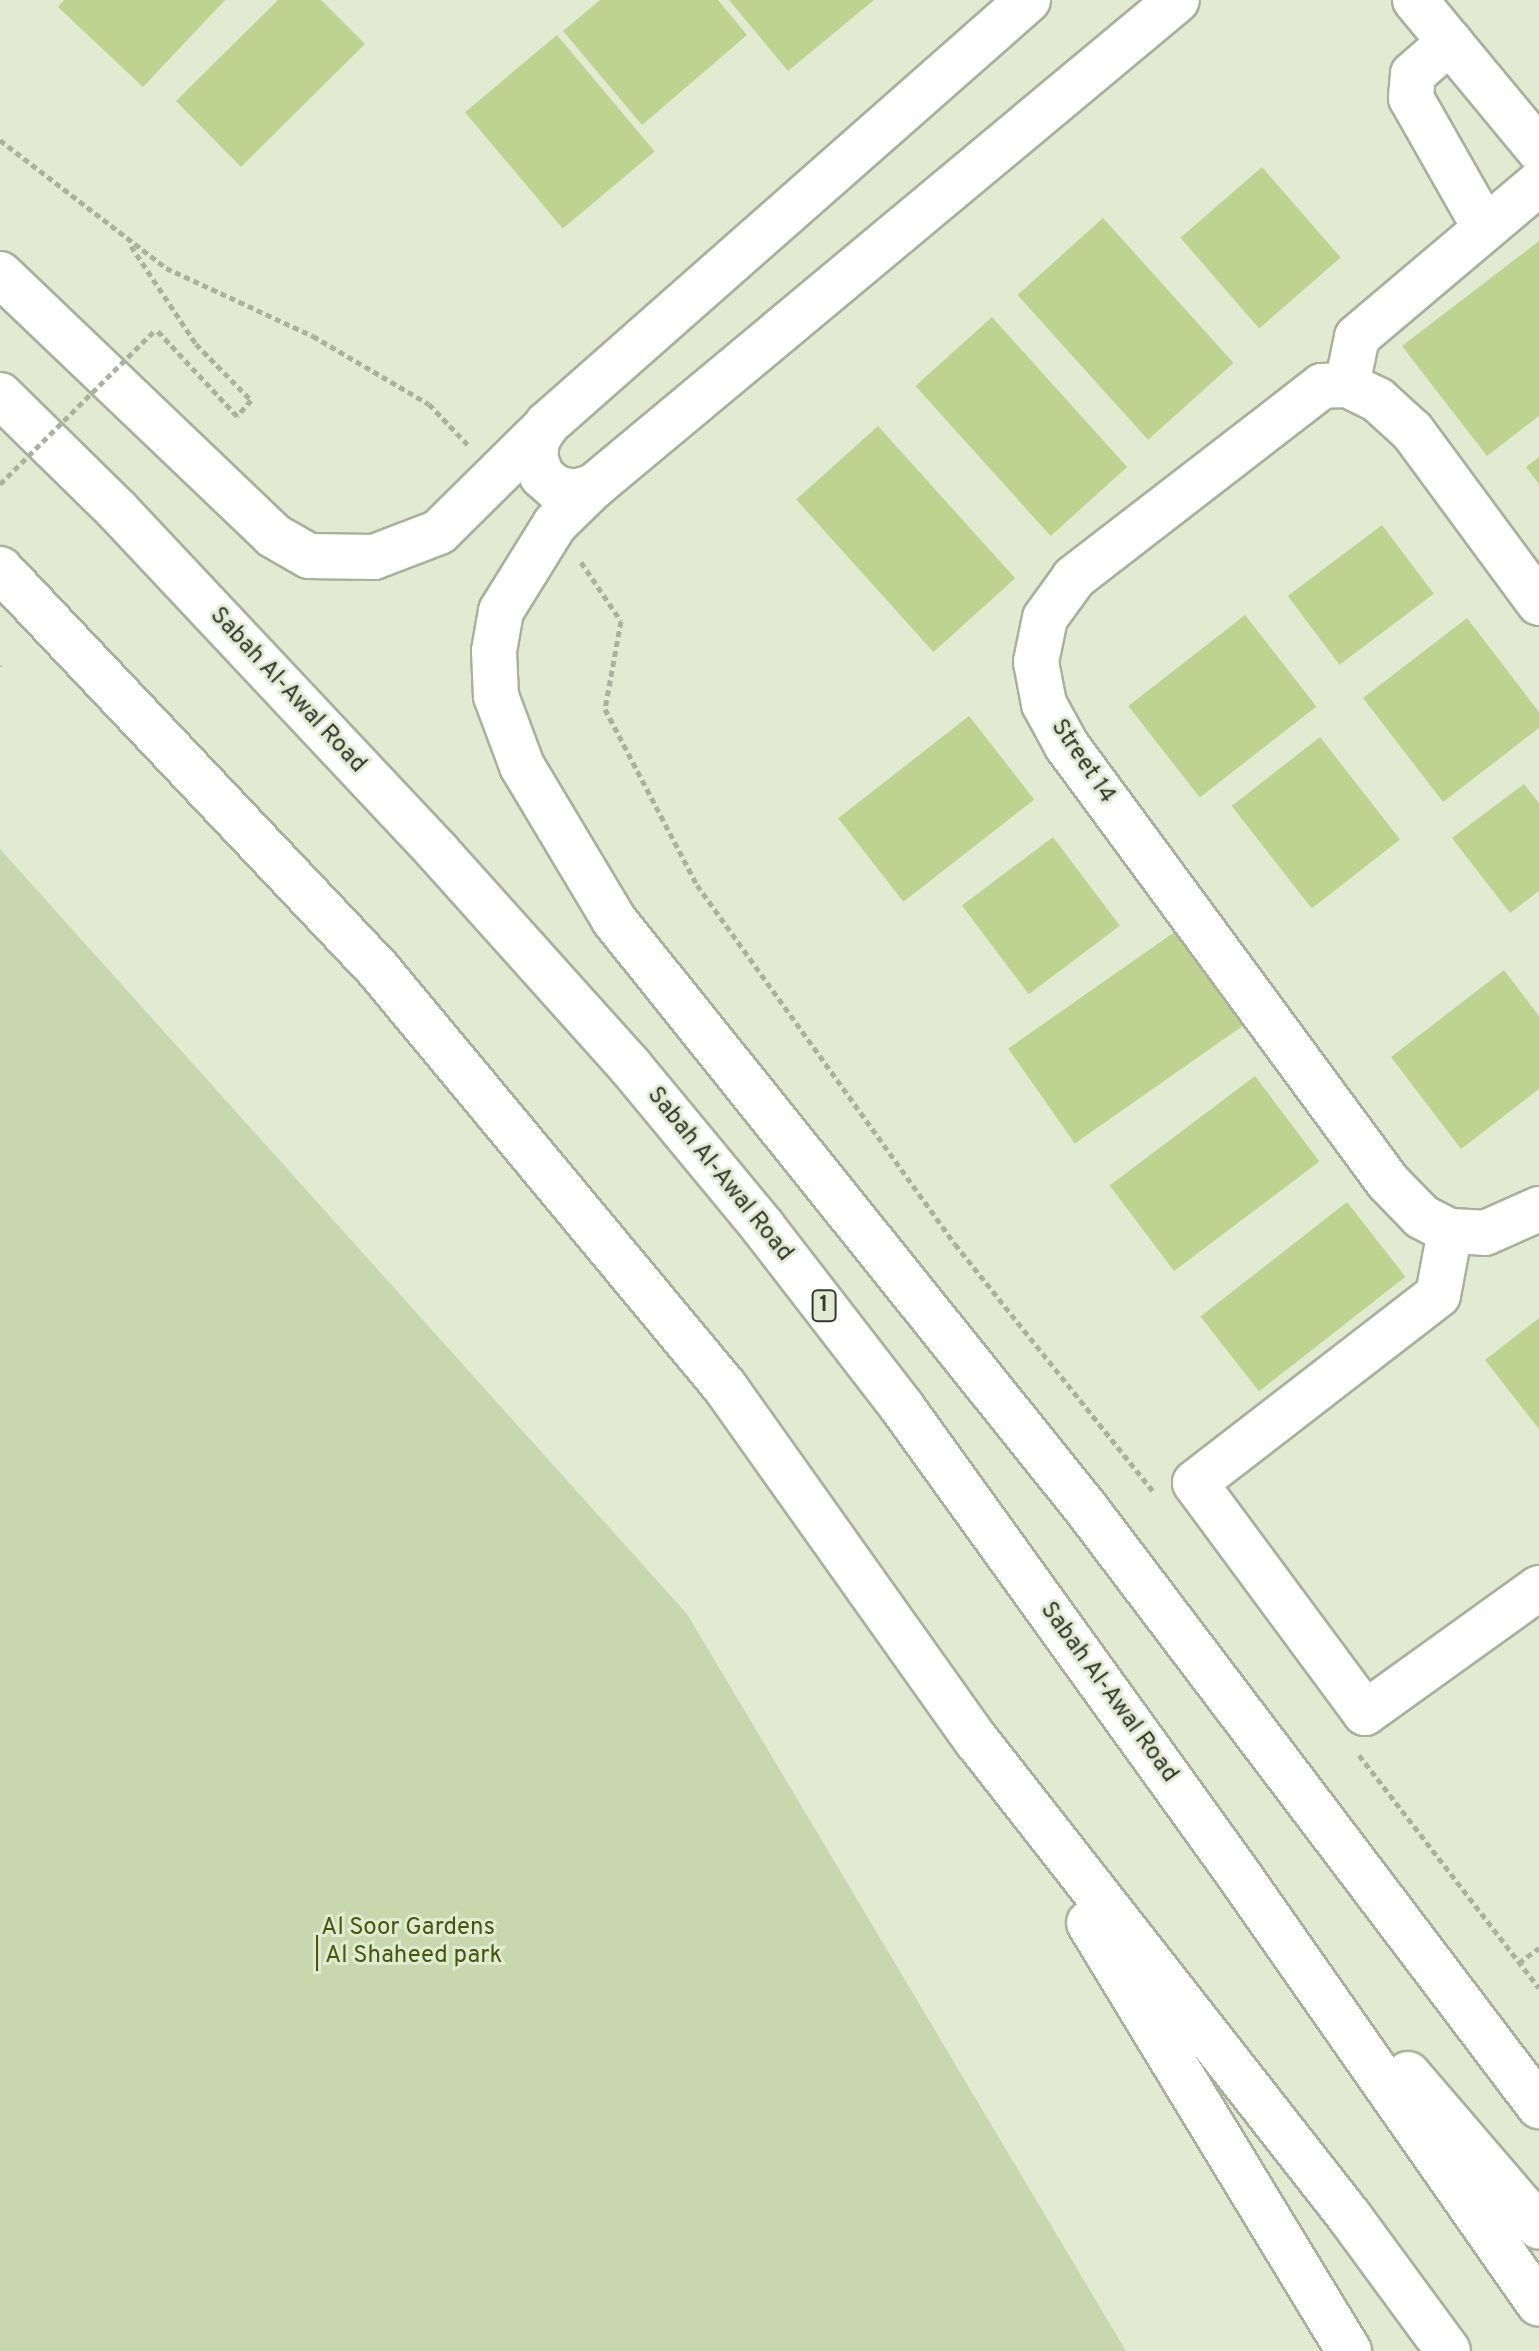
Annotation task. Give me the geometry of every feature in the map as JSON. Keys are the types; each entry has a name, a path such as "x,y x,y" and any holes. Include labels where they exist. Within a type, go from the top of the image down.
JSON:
{"main road":[{"path":"0,274 274,536 300,553 329,559 395,553 439,532 499,477 547,424 1028,0"},
{"path":"1177,0 593,487 555,524 501,611 494,651 496,696 522,766 614,920 1085,1507 1539,2106"},
{"path":"1433,13 1539,150"},
{"path":"1433,13 1413,74 1411,98 1485,228"},
{"path":"1539,183 1357,337 1347,385 1378,400 1412,431 1539,603"},
{"name":"Street 14","path":"1347,385 1322,386 1289,408 1074,578 1045,618 1036,662 1044,704 1067,746 1388,1182 1422,1217 1450,1231"},
{"name":"Sabah Al-Awal Road","path":"0,395 118,511 396,806 630,1066 902,1407 1239,1875 1539,2304"},
{"path":"547,424 537,440 535,458 542,476 556,488 575,492 593,487"},
{"path":"0,569 378,969 725,1387 977,1741 1349,2216 1448,2351"},
{"path":"1539,1209 1485,1233 1450,1231 1438,1295 1195,1483 1365,1713 1539,1588"},
{"path":"977,1741 1349,2351"},
{"path":"1239,1875 1539,2227"}],"path":[{"path":"0,140 128,242 166,268 313,336 429,404 499,477"},
{"path":"0,484 156,329 237,416 251,400 196,344 128,242"},
{"path":"555,524 621,621 605,709 697,885 955,1244 1160,1499"},
{"path":"1352,1746 1539,1988"},
{"path":"1519,1963 1539,1948"}],"green space":[{"name":"Al Soor Gardens | Al Shaheed park","path":"0,849 687,1614 1126,2351 0,2351"}],"building":[{"path":"64,0 225,0 143,87 58,7"},
{"path":"278,0 321,0 365,44 241,167 176,101"},
{"path":"600,0 718,0 747,35 642,125 563,31"},
{"path":"729,0 874,0 788,71"},
{"path":"557,35 655,151 563,229 465,112"},
{"path":"1262,167 1341,258 1259,328 1180,238"},
{"path":"1103,218 1233,363 1148,440 1018,295"},
{"path":"1539,241 1539,416 1487,456 1402,346"},
{"path":"992,317 1127,467 1051,536 915,386"},
{"path":"878,426 1015,578 933,652 796,500"},
{"path":"1539,457 1539,484 1526,467"},
{"path":"1382,525 1434,594 1340,665 1288,596"},
{"path":"1245,615 1316,706 1200,798 1128,706"},
{"path":"1467,618 1539,712 1539,728 1443,802 1363,698"},
{"path":"969,716 1034,800 903,902 838,818"},
{"path":"1320,737 1400,839 1312,908 1232,806"},
{"path":"1524,784 1539,803 1539,891 1510,913 1452,838"},
{"path":"1053,837 1120,926 1029,994 962,906"},
{"path":"1186,924 1253,1019 1075,1143 1008,1048"},
{"path":"1504,970 1539,1016 1539,1089 1461,1149 1391,1057"},
{"path":"1255,1076 1319,1161 1174,1271 1110,1186"},
{"path":"1347,1202 1405,1277 1259,1391 1200,1317"},
{"path":"1539,1318 1539,1429 1485,1360"}]}
